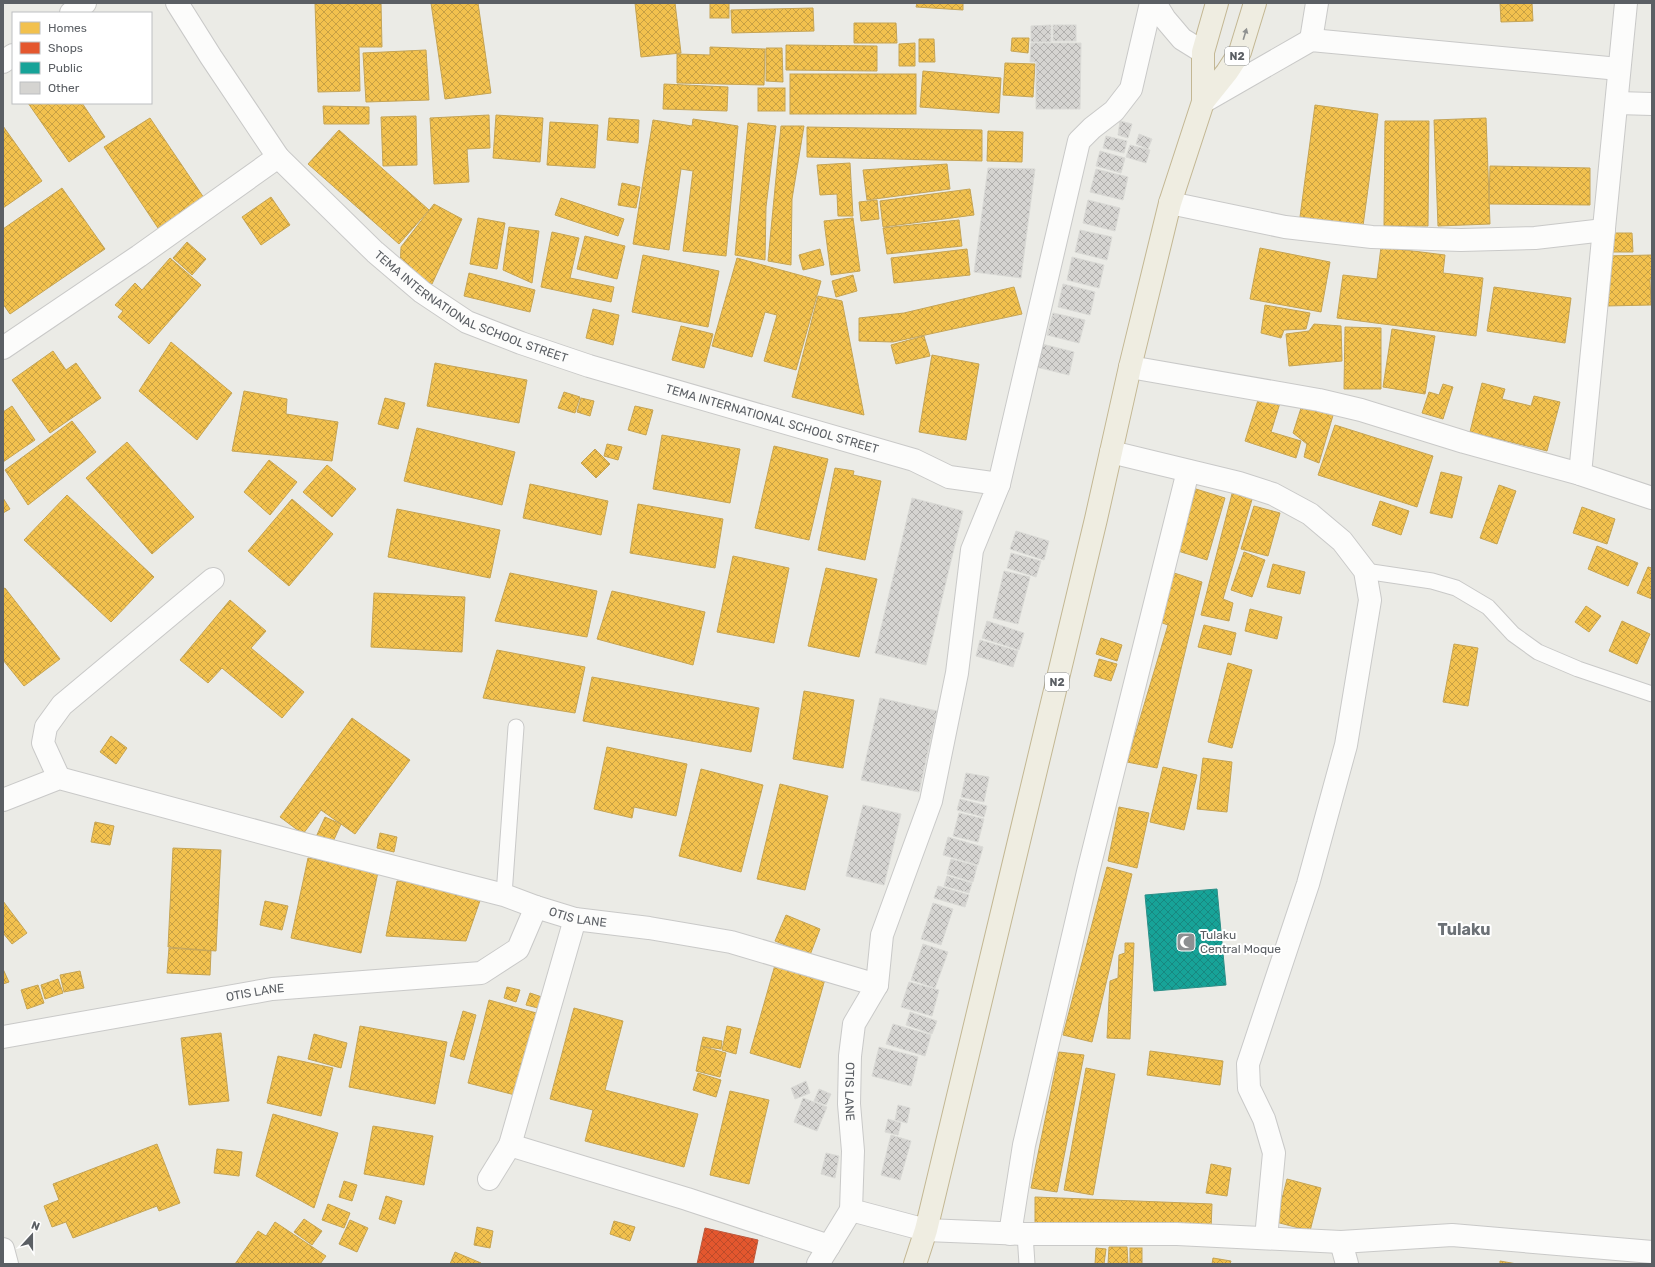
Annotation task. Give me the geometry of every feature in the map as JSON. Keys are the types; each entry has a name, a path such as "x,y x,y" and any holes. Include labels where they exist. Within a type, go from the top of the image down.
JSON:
{"highway":[{"name":"N2","path":"915,1264 926,1230 1170,203 1203,102 1203,52 1217,3"},
{"name":"N2","path":"1203,102 1240,52 1254,3"}],"street":[{"path":"73,12 85,3"},
{"name":"TEMA INTERNATIONAL SCHOOL STREET","path":"177,3 278,157 375,252 422,292 467,322 521,343 589,366 914,460 949,477 999,484"},
{"path":"877,985 882,935 931,801 957,673 972,550 999,484 1079,141 1092,128 1114,112 1131,89 1152,3"},
{"path":"1155,3 1182,39 1203,52"},
{"path":"1311,40 1317,3"},
{"path":"1580,474 1626,3"},
{"path":"1203,102 1311,40 1619,69"},
{"path":"3,62 12,56"},
{"path":"1617,103 1652,104"},
{"path":"3,348 139,256 278,157"},
{"path":"1170,203 1285,227 1372,237 1461,240 1535,238 1604,230"},
{"path":"1130,367 1318,400 1361,410 1464,442 1580,474 1652,498"},
{"path":"1111,452 1238,483 1273,494 1310,514 1342,541 1365,571 1370,600 1346,745 1308,884 1248,1064 1249,1088 1264,1119 1274,1153 1266,1238"},
{"path":"1018,1234 1026,1137 1088,872 1188,471"},
{"path":"59,778 43,743 46,727 62,705 212,579"},
{"path":"3,800 59,778 304,844 504,895 536,907"},
{"name":"OTIS LANE","path":"3,1037 272,989 481,973 518,949 536,907 575,919 649,928 731,942 877,985 854,1024 853,1030 850,1056 850,1104 854,1151 851,1210"},
{"path":"489,1179 510,1145 575,919"},
{"path":"510,1145 687,1199 823,1255 851,1210 926,1230 1018,1234 1177,1234 1341,1242 1452,1235 1652,1252"},
{"path":"1341,1242 1347,1264"},
{"path":"3,1249 7,1264"}],"lane":[{"path":"1365,571 1432,582 1456,588 1488,607 1513,634 1538,652 1578,669 1652,694"},
{"path":"504,895 516,727"},
{"path":"1018,1234 1027,1264"}],"building: Homes":[{"path":"315,3 381,3 382,47 359,47 360,91 318,92"},
{"path":"431,3 478,3 491,93 445,99"},
{"path":"635,3 675,3 681,53 641,57"},
{"path":"710,3 729,3 729,18 710,18"},
{"path":"917,3 963,3 963,10 916,7"},
{"path":"1500,3 1532,3 1533,21 1501,22"},
{"path":"813,8 814,31 732,33 731,10"},
{"path":"854,23 896,23 897,43 854,43"},
{"path":"1012,38 1029,38 1028,53 1011,51"},
{"path":"919,39 934,39 935,62 919,62"},
{"path":"915,43 915,66 899,66 899,44"},
{"path":"786,45 877,46 877,71 786,70"},
{"path":"710,47 765,49 764,85 677,83 677,54 710,55"},
{"path":"766,48 782,48 783,82 766,81"},
{"path":"426,50 429,100 366,102 363,53"},
{"path":"1005,63 1035,64 1033,97 1003,95"},
{"path":"923,71 1001,78 999,113 920,107"},
{"path":"790,74 916,74 916,114 790,114"},
{"path":"664,84 728,87 727,111 663,109"},
{"path":"758,88 785,88 785,111 758,111"},
{"path":"29,104 83,104 105,137 69,162"},
{"path":"1315,105 1378,114 1363,226 1300,217"},
{"path":"323,106 369,107 369,124 324,124"},
{"path":"489,115 490,148 467,149 469,182 434,184 430,118"},
{"path":"496,115 543,118 540,162 493,158"},
{"path":"416,116 417,165 383,166 381,117"},
{"path":"150,118 204,198 158,228 104,147"},
{"path":"609,118 639,120 638,143 607,140"},
{"path":"1486,118 1490,224 1438,226 1434,120"},
{"path":"693,119 738,126 726,256 683,251 693,171 681,169 669,250 633,244 653,120 692,126"},
{"path":"1385,121 1429,121 1428,226 1384,226"},
{"path":"550,122 598,125 595,168 547,165"},
{"path":"748,123 776,126 766,207 765,260 735,255"},
{"path":"3,126 42,181 3,208"},
{"path":"781,126 804,126 792,199 791,265 768,261"},
{"path":"807,127 982,130 982,161 807,157"},
{"path":"339,130 429,210 399,244 308,164"},
{"path":"988,131 1023,132 1022,162 987,161"},
{"path":"850,163 853,216 838,216 837,194 820,195 817,165"},
{"path":"947,164 950,189 867,200 863,170"},
{"path":"1490,166 1590,168 1590,205 1489,204"},
{"path":"622,183 640,187 636,208 618,205"},
{"path":"62,188 105,249 10,314 3,304 3,229"},
{"path":"970,189 974,215 883,227 880,201"},
{"path":"271,197 290,225 261,245 242,217"},
{"path":"561,198 624,219 618,236 555,215"},
{"path":"877,200 879,219 861,221 859,202"},
{"path":"434,204 462,219 432,284 400,269 401,247"},
{"path":"478,218 505,223 497,269 470,264"},
{"path":"853,218 860,271 831,275 824,221"},
{"path":"959,220 962,246 887,254 883,228"},
{"path":"509,227 539,231 532,283 503,270"},
{"path":"552,232 579,238 570,278 614,287 611,302 541,287"},
{"path":"1609,233 1632,233 1633,252 1609,252"},
{"path":"585,236 625,246 617,279 577,269"},
{"path":"187,242 206,259 192,275 173,258"},
{"path":"1381,247 1445,255 1443,273 1483,278 1476,336 1337,318 1343,275 1377,279"},
{"path":"1260,248 1330,262 1321,312 1250,299"},
{"path":"820,249 824,265 803,270 799,255"},
{"path":"967,249 970,275 894,283 891,258"},
{"path":"643,255 719,271 708,327 632,312"},
{"path":"1652,255 1652,279 1650,279 1651,305 1606,306 1605,256"},
{"path":"170,258 201,285 149,344 118,317 123,311 115,305 135,283 142,290"},
{"path":"737,258 821,281 796,370 764,361 777,315 765,312 752,357 712,346"},
{"path":"469,273 535,290 530,312 464,296"},
{"path":"853,275 857,291 836,297 832,281"},
{"path":"1014,287 1022,314 893,342 859,341 859,318 904,313"},
{"path":"1494,287 1571,298 1565,343 1487,331"},
{"path":"818,296 842,301 864,415 792,397"},
{"path":"1265,305 1310,313 1306,329 1284,330 1281,338 1261,333"},
{"path":"593,309 619,315 613,345 586,338"},
{"path":"1314,324 1341,326 1342,361 1289,366 1286,334 1309,331"},
{"path":"681,326 713,334 704,368 672,360"},
{"path":"1345,327 1381,328 1381,389 1344,389"},
{"path":"1392,329 1435,336 1425,394 1383,387"},
{"path":"924,336 930,356 896,364 891,345"},
{"path":"171,342 232,393 197,440 139,391"},
{"path":"53,351 66,370 76,363 101,398 50,433 12,380"},
{"path":"932,355 979,364 966,440 919,432"},
{"path":"435,363 527,380 519,423 427,406"},
{"path":"1482,383 1505,389 1502,399 1531,406 1534,396 1560,402 1547,451 1470,432"},
{"path":"1443,384 1453,387 1443,419 1422,413 1429,392 1439,395"},
{"path":"244,391 287,399 286,414 338,422 332,461 232,451"},
{"path":"564,392 580,397 575,413 558,408"},
{"path":"1259,397 1280,403 1271,432 1301,441 1296,458 1245,441"},
{"path":"385,398 405,403 398,429 378,424"},
{"path":"581,398 594,401 590,416 577,412"},
{"path":"1302,405 1334,412 1319,463 1304,457 1307,444 1293,433"},
{"path":"12,406 35,440 3,462 3,412"},
{"path":"635,406 653,410 646,435 628,430"},
{"path":"72,421 96,452 28,505 5,470"},
{"path":"1335,425 1433,456 1417,507 1318,475"},
{"path":"417,428 515,452 502,505 404,481"},
{"path":"662,435 740,449 730,503 653,489"},
{"path":"127,442 194,517 152,554 86,478"},
{"path":"607,444 622,447 618,460 604,456"},
{"path":"774,446 828,459 809,540 755,528"},
{"path":"595,449 610,464 596,478 581,463"},
{"path":"269,460 297,482 270,515 244,492"},
{"path":"327,465 356,489 332,517 303,492"},
{"path":"835,468 854,471 853,475 881,481 865,560 818,550"},
{"path":"1441,472 1462,477 1452,518 1430,513"},
{"path":"530,484 608,501 601,535 523,518"},
{"path":"1499,485 1516,491 1497,544 1480,538"},
{"path":"1196,489 1225,498 1207,560 1178,551"},
{"path":"1233,490 1253,496 1223,599 1233,603 1229,621 1201,615"},
{"path":"67,495 154,577 111,622 24,540"},
{"path":"3,498 10,509 3,513"},
{"path":"292,499 333,534 289,586 248,551"},
{"path":"1380,501 1409,511 1401,535 1372,525"},
{"path":"638,504 723,519 715,568 630,553"},
{"path":"1254,506 1280,513 1268,556 1241,549"},
{"path":"1582,507 1615,519 1607,544 1573,533"},
{"path":"397,509 500,530 490,578 388,557"},
{"path":"1597,546 1638,563 1628,586 1588,569"},
{"path":"1244,552 1265,560 1252,597 1231,590"},
{"path":"733,556 789,568 774,643 717,632"},
{"path":"1273,564 1305,572 1300,594 1267,587"},
{"path":"1648,567 1652,568 1652,599 1637,593"},
{"path":"826,568 877,579 859,657 808,646"},
{"path":"1171,572 1202,582 1157,768 1127,762 1168,625 1157,621"},
{"path":"510,573 597,591 587,637 495,621"},
{"path":"5,588 60,659 24,686 3,660 3,589"},
{"path":"612,591 705,612 693,665 597,639"},
{"path":"374,593 465,597 462,652 371,647"},
{"path":"230,600 266,631 251,648 304,692 282,718 222,668 208,683 180,660"},
{"path":"1586,606 1601,616 1589,632 1575,622"},
{"path":"1250,609 1282,617 1277,639 1245,631"},
{"path":"1622,621 1650,634 1637,664 1609,651"},
{"path":"1204,625 1236,633 1231,655 1198,647"},
{"path":"1101,638 1122,645 1117,661 1096,654"},
{"path":"1454,644 1478,648 1468,706 1443,702"},
{"path":"497,650 585,667 575,713 483,698"},
{"path":"1099,659 1117,664 1111,681 1094,676"},
{"path":"1228,663 1252,670 1232,748 1208,742"},
{"path":"592,677 759,708 751,752 583,721"},
{"path":"804,691 854,700 843,768 793,759"},
{"path":"352,718 410,760 355,834 321,810 303,834 280,817"},
{"path":"111,736 127,748 116,764 100,752"},
{"path":"607,747 687,764 676,816 634,807 632,818 594,809"},
{"path":"1203,758 1232,762 1227,812 1197,809"},
{"path":"1163,767 1197,775 1184,830 1150,822"},
{"path":"701,769 763,785 741,872 679,856"},
{"path":"780,784 828,796 805,890 757,879"},
{"path":"1119,807 1149,813 1137,868 1108,861"},
{"path":"325,817 341,824 332,844 316,837"},
{"path":"95,822 114,826 110,845 91,842"},
{"path":"380,833 397,837 394,852 377,848"},
{"path":"173,848 221,850 216,951 168,947"},
{"path":"308,858 378,872 361,953 291,938"},
{"path":"1107,867 1132,874 1092,1042 1063,1035"},
{"path":"407,873 483,892 466,941 386,936 397,881 405,882"},
{"path":"3,901 27,933 12,944 3,933"},
{"path":"265,901 288,906 282,930 260,925"},
{"path":"786,915 820,929 810,955 775,941"},
{"path":"1125,943 1134,943 1130,1039 1107,1038 1110,981 1118,978 1119,955 1125,953"},
{"path":"169,948 211,951 210,975 167,973"},
{"path":"775,965 825,979 800,1068 750,1053"},
{"path":"3,969 9,982 3,984"},
{"path":"80,971 84,988 64,992 60,975"},
{"path":"58,979 63,993 45,999 41,985"},
{"path":"38,985 44,1003 27,1009 21,990"},
{"path":"507,987 520,990 516,1002 504,998"},
{"path":"530,993 542,997 538,1008 526,1005"},
{"path":"489,1000 540,1014 519,1096 468,1083"},
{"path":"574,1008 623,1021 605,1090 698,1114 684,1167 585,1141 593,1110 550,1099"},
{"path":"463,1011 476,1015 464,1060 450,1056"},
{"path":"360,1026 447,1042 435,1104 349,1087"},
{"path":"727,1026 741,1029 736,1054 722,1050"},
{"path":"221,1033 229,1101 189,1105 181,1038"},
{"path":"314,1034 347,1043 341,1068 308,1059"},
{"path":"703,1037 722,1041 721,1049 701,1046"},
{"path":"701,1046 726,1053 720,1077 696,1071"},
{"path":"1150,1051 1223,1061 1220,1085 1147,1075"},
{"path":"1059,1052 1084,1055 1057,1192 1031,1188"},
{"path":"278,1056 333,1068 321,1116 267,1103"},
{"path":"1086,1068 1115,1074 1093,1195 1064,1190"},
{"path":"698,1073 721,1080 716,1097 693,1090"},
{"path":"730,1091 769,1100 749,1184 710,1175"},
{"path":"273,1114 338,1133 314,1208 256,1176"},
{"path":"373,1126 433,1136 424,1185 364,1174"},
{"path":"157,1144 180,1203 159,1211 157,1206 73,1238 66,1222 52,1227 44,1206 59,1200 53,1184"},
{"path":"217,1149 242,1152 239,1176 214,1173"},
{"path":"1211,1164 1231,1168 1227,1196 1206,1193"},
{"path":"1287,1179 1321,1188 1310,1231 1276,1222"},
{"path":"344,1181 357,1185 352,1201 339,1197"},
{"path":"386,1196 402,1201 395,1224 379,1219"},
{"path":"1035,1197 1212,1204 1211,1230 1035,1223"},
{"path":"328,1204 350,1213 344,1228 322,1220"},
{"path":"304,1219 322,1231 312,1245 294,1232"},
{"path":"350,1220 368,1228 357,1252 339,1244"},
{"path":"614,1221 635,1227 630,1241 610,1234"},
{"path":"275,1222 326,1256 320,1264 235,1264 258,1231 266,1236"},
{"path":"477,1227 493,1231 490,1248 474,1245"},
{"path":"1109,1247 1127,1247 1128,1264 1108,1264"},
{"path":"1096,1248 1106,1249 1104,1264 1095,1264"},
{"path":"1130,1248 1142,1248 1142,1264 1130,1264"},
{"path":"455,1252 481,1263 450,1264"},
{"path":"1213,1258 1231,1261 1230,1264 1212,1264"},
{"path":"1500,1261 1517,1264 1500,1264"}],"building: Shops":[{"path":"705,1228 758,1240 753,1264 697,1264"}],"building: Public":[{"path":"1217,889 1226,985 1154,991 1145,895"}],"building: Other":[{"path":"1051,25 1051,42 1031,42 1031,26"},
{"path":"1053,25 1076,25 1076,41 1053,41"},
{"path":"1031,43 1081,43 1080,109 1036,109 1036,62 1030,62"},
{"path":"1120,121 1132,124 1128,138 1118,135"},
{"path":"1139,134 1152,139 1148,149 1136,144"},
{"path":"1106,136 1127,141 1124,153 1103,148"},
{"path":"1130,145 1150,150 1146,163 1126,157"},
{"path":"1100,151 1125,158 1121,173 1096,166"},
{"path":"988,168 1035,169 1021,278 974,272"},
{"path":"1096,169 1128,177 1123,200 1090,192"},
{"path":"1088,200 1120,208 1115,231 1083,223"},
{"path":"1080,230 1112,237 1107,260 1075,252"},
{"path":"1072,257 1104,265 1099,288 1067,280"},
{"path":"1063,284 1095,292 1090,315 1058,307"},
{"path":"1053,313 1085,320 1079,343 1047,335"},
{"path":"1042,344 1074,352 1069,375 1036,367"},
{"path":"912,498 963,511 926,665 875,653"},
{"path":"1016,531 1049,541 1044,560 1010,549"},
{"path":"1011,553 1041,561 1036,577 1007,568"},
{"path":"1004,571 1030,577 1018,624 993,618"},
{"path":"987,621 1024,633 1019,650 982,638"},
{"path":"980,640 1018,651 1013,667 976,656"},
{"path":"880,698 937,711 919,792 861,780"},
{"path":"966,773 989,777 984,802 961,797"},
{"path":"960,799 987,806 984,817 957,810"},
{"path":"863,805 901,814 884,885 846,876"},
{"path":"959,813 984,819 978,842 953,836"},
{"path":"948,837 983,847 978,865 943,855"},
{"path":"951,859 977,866 973,882 947,874"},
{"path":"947,876 972,883 969,893 944,886"},
{"path":"938,886 969,895 965,907 934,898"},
{"path":"933,903 953,909 941,945 921,939"},
{"path":"923,944 948,952 935,988 911,980"},
{"path":"909,982 939,990 932,1016 901,1007"},
{"path":"910,1012 937,1021 932,1034 906,1025"},
{"path":"893,1024 931,1035 925,1056 886,1044"},
{"path":"879,1047 918,1057 911,1086 872,1076"},
{"path":"806,1081 810,1093 795,1099 791,1088"},
{"path":"819,1089 831,1094 826,1105 814,1101"},
{"path":"803,1098 827,1107 817,1131 794,1122"},
{"path":"898,1105 910,1108 907,1123 895,1120"},
{"path":"888,1119 901,1123 898,1135 885,1132"},
{"path":"891,1135 911,1141 900,1180 881,1175"},
{"path":"826,1153 839,1156 835,1178 821,1174"}],"place":[{"name":"Tulaku Central Moque","path":"1186,942"}],"district":[{"name":"Tulaku","path":"1464,929"}]}
